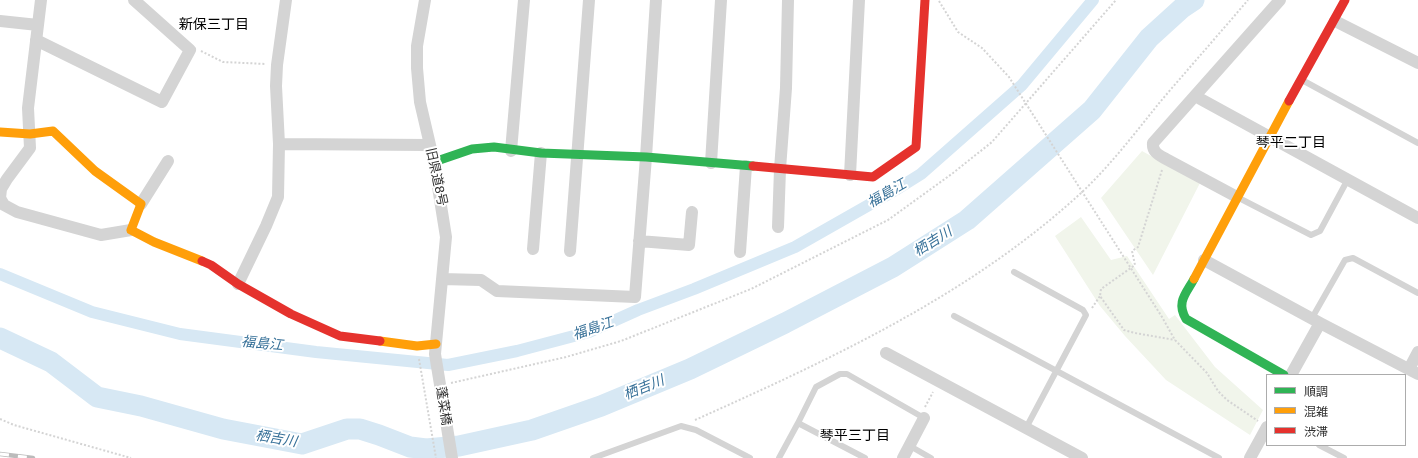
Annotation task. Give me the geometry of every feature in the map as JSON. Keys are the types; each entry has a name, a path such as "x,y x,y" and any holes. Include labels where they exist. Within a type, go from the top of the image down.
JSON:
{"street":[{"path":"40,0 28,108 30,148 1,189 0,198 4,205 17,212 101,235 131,230 154,242 211,265 238,284 291,314 340,336 436,349"},
{"path":"36,40 162,102 190,50 134,0"},
{"path":"238,284 266,226 278,197 279,144 276,86 277,65 286,0"},
{"name":"旧県道8号","path":"425,0 417,46 420,102 434,162 446,237 436,349"},
{"path":"511,151 524,0"},
{"path":"570,252 589,0"},
{"path":"442,279 481,280 497,291 635,297 656,0"},
{"path":"711,163 721,0"},
{"path":"778,227 780,169 786,88 788,0"},
{"path":"850,175 860,0"},
{"path":"434,162 472,149 494,147 511,151 646,157 873,177 916,147 925,0"},
{"path":"1237,197 1155,152 1153,143 1280,0"},
{"path":"1282,374 1186,319 1181,311 1180,305 1237,197 1335,21 1345,0"},
{"path":"0,21 38,25"},
{"path":"1335,21 1418,63"},
{"path":"1195,96 1418,218"},
{"path":"0,132 30,134 53,131 95,171 141,204"},
{"path":"279,144 429,145"},
{"path":"532,249 541,153"},
{"path":"131,230 141,204 168,161"},
{"path":"740,252 746,166"},
{"path":"639,241 689,244 692,212"},
{"path":"1204,260 1414,372 1418,352"},
{"path":"1291,374 1316,321"},
{"name":"蓬菜橋","path":"436,349 440,385 452,458"},
{"path":"886,353 1082,458"},
{"path":"903,458 924,418"},
{"path":"1250,458 1262,424"}],"lane":[{"path":"1302,80 1418,143"},
{"path":"1237,197 1311,235 1320,231 1348,179"},
{"path":"1316,321 1345,260 1353,258 1418,293"},
{"path":"1014,272 1083,310 1086,314 1026,428"},
{"path":"954,316 1219,458"},
{"path":"779,458 816,387 840,374 847,374 924,418"},
{"path":"798,423 865,458"},
{"path":"593,458 681,426 696,430 750,458"},
{"path":"910,446 931,458"},
{"path":"1321,446 1344,458"}],"path":[{"path":"938,0 958,32 982,48 1009,77 1162,317 1175,340 1207,374 1218,391 1227,400 1262,424"},
{"path":"440,385 566,357 621,341 751,289 888,220 953,173 992,142 1116,0"},
{"path":"681,426 788,379 924,308 997,261 1082,192 1125,145 1248,0"},
{"path":"190,50 202,52 223,62 277,65"},
{"path":"1086,314 1098,301 1101,289 1135,265 1132,251 1138,247 1166,159"},
{"path":"1100,296 1124,330 1175,340"},
{"path":"418,352 436,458"},
{"path":"924,418 923,411 939,381"},
{"path":"0,419 14,425 131,458"}],"shaded area":[{"path":"1142,151 1200,183 1153,275 1101,198"},
{"path":"1081,217 1111,260 1127,256 1169,319 1175,315 1215,367 1263,410 1250,435 1166,380 1125,336 1100,306 1055,236"}],"waterway":[{"name":"福島江","path":"0,274 92,312 180,334 316,352 448,365 517,351 589,332 638,310 694,289 795,247 897,189 921,174 1022,85 1093,0"},
{"name":"栖吉川","path":"0,338 51,362 97,397 141,406 223,429 302,444 347,429 360,429 410,447 426,449 459,446 532,430 601,406 690,369 785,323 893,267 967,220 1092,110 1149,38 1182,8 1194,0"}],"railway":[{"path":"0,454 33,458"}],"traffic: fast":[{"path":"434,162 472,149 494,147 541,153 646,157 753,166"},
{"path":"1194,279 1183,298 1182,308 1186,319 1282,374"}],"traffic: slow":[{"path":"1194,279 1289,101"},
{"path":"0,132 30,134 53,131 95,171 141,204 131,230 154,242 202,261"},
{"path":"380,341 417,346 436,344"}],"traffic: jam":[{"path":"753,166 873,177 916,147 925,0"},
{"path":"1289,101 1345,0"},
{"path":"202,261 211,265 238,284 291,314 340,336 380,341"}],"district":[{"name":"新保三丁目","path":"214,25"},
{"name":"琴平二丁目","path":"1291,143"},
{"name":"琴平三丁目","path":"855,436"}]}
